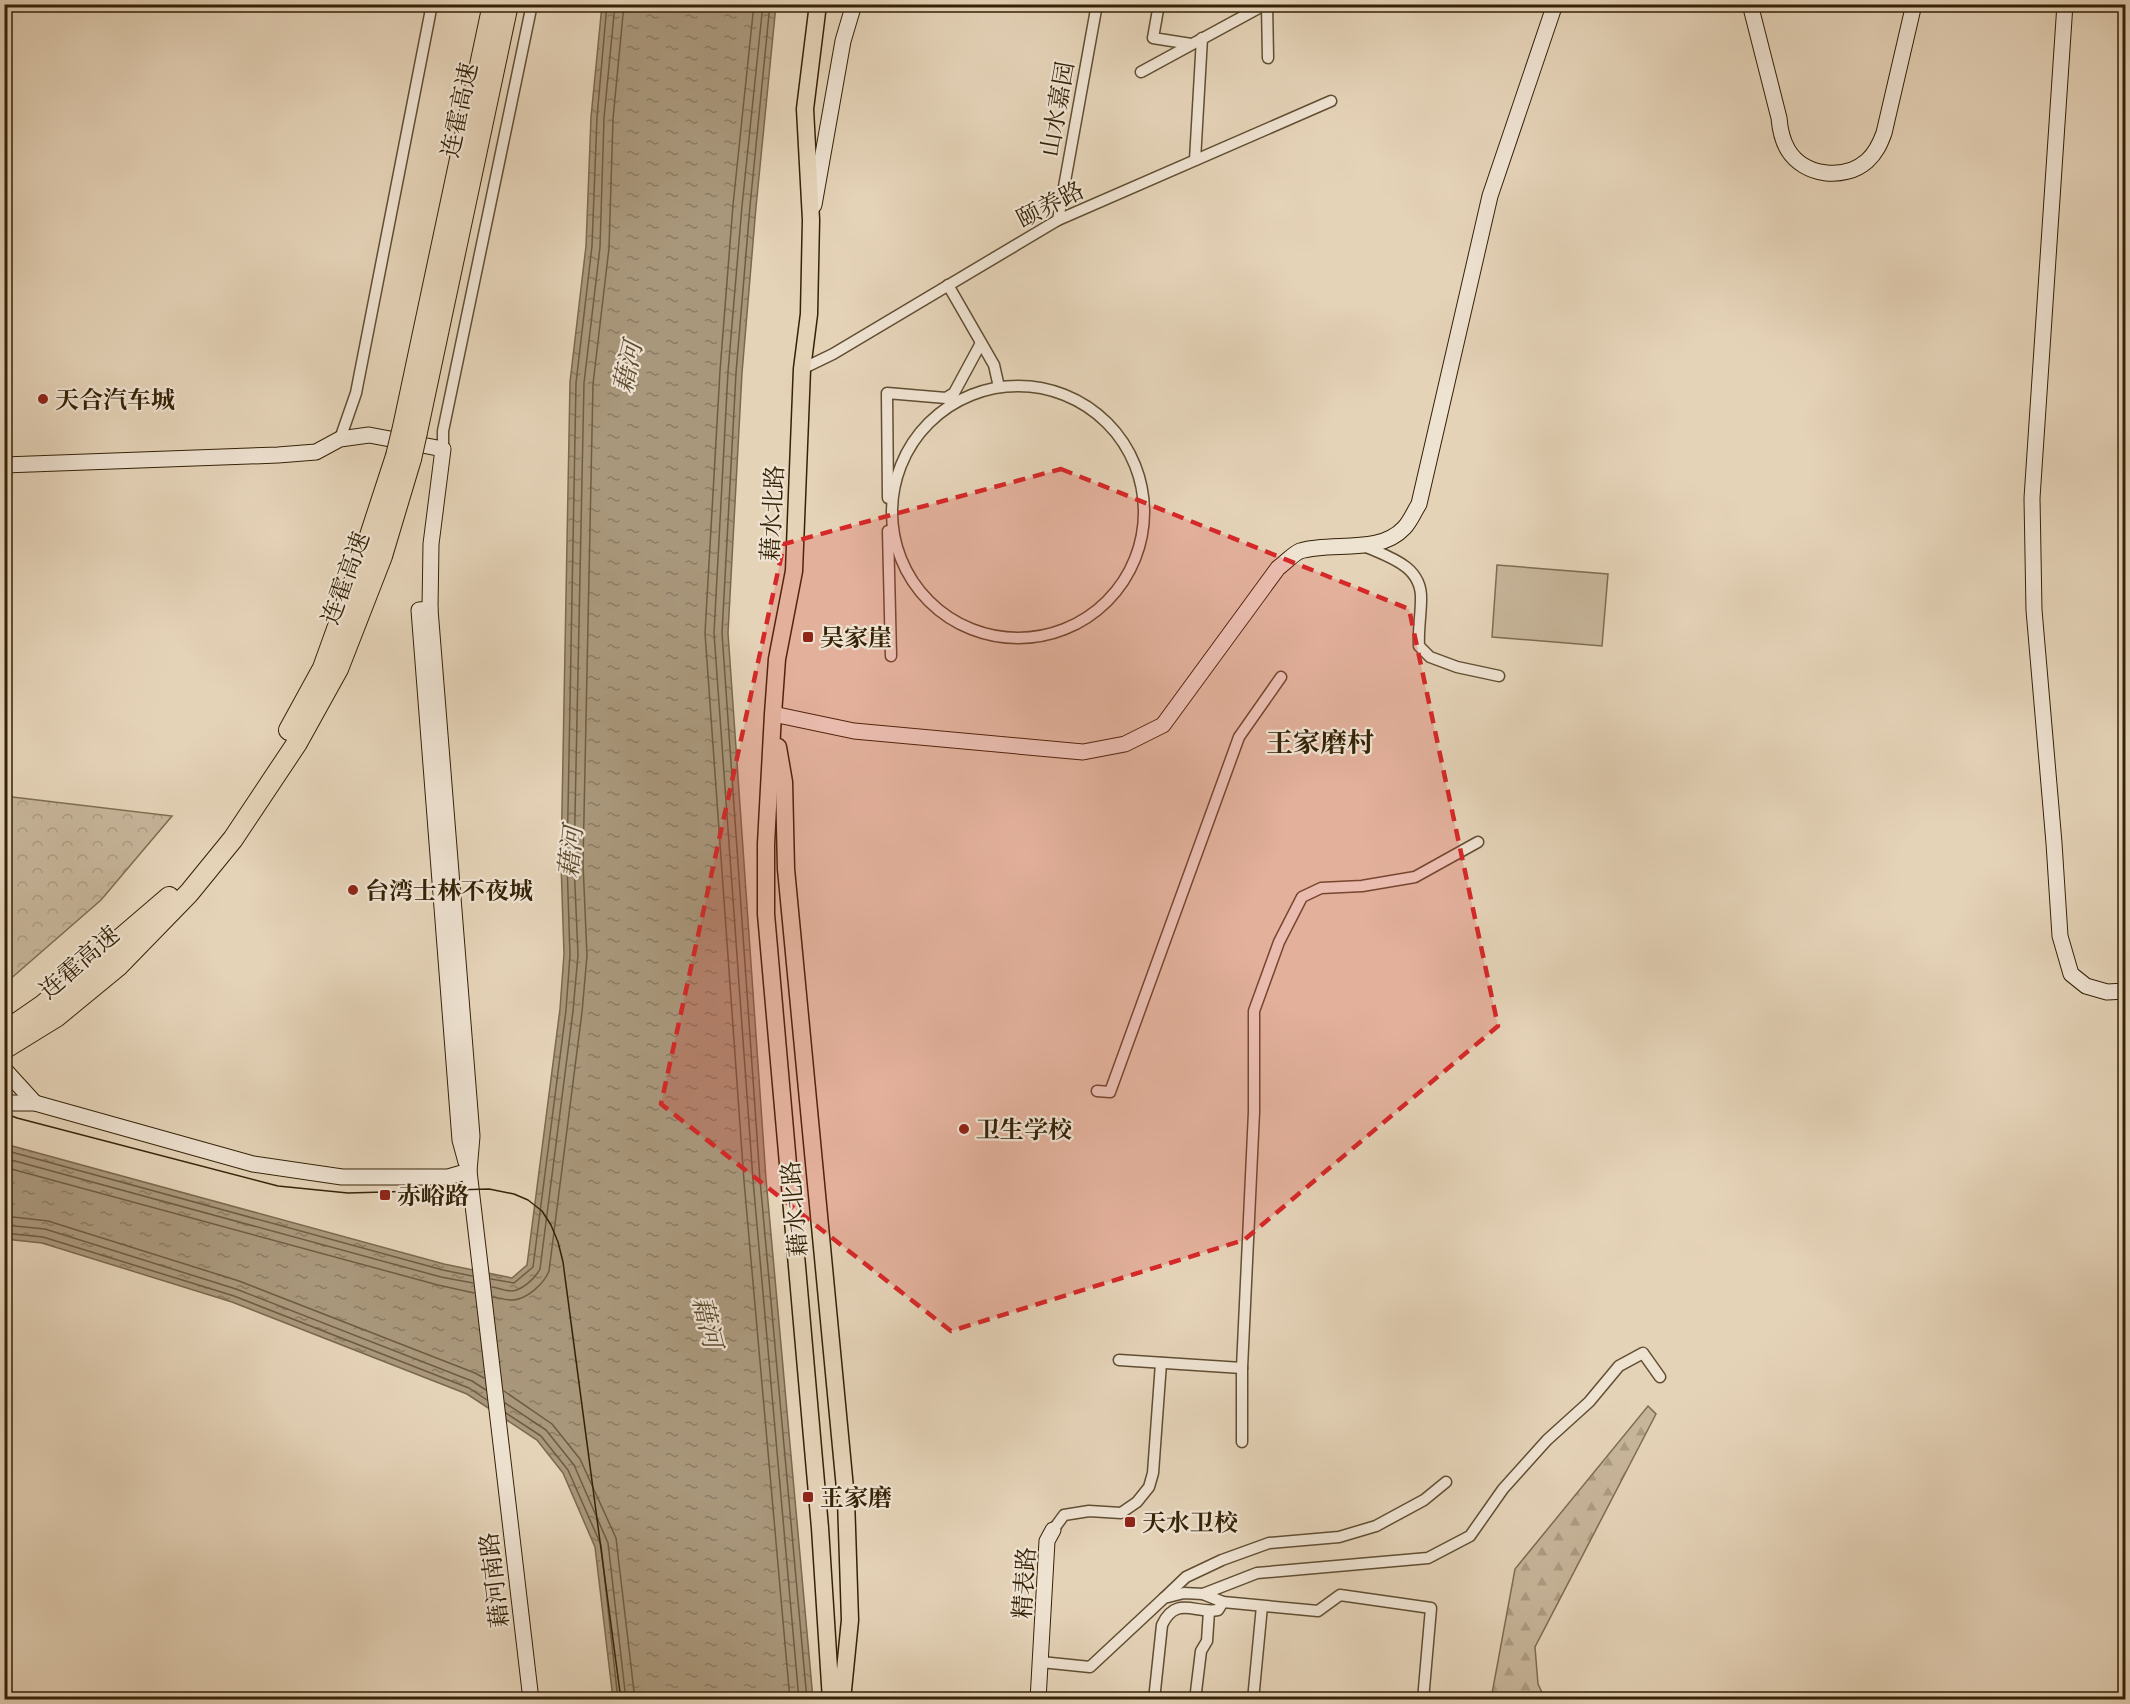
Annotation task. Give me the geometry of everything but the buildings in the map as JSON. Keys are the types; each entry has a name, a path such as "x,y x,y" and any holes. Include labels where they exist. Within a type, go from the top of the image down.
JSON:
{"highway":[{"name":"连霍高速","path":"410,430 493,4"},
{"name":"连霍高速","path":"4,1049 49,1011 178,890 266,776 331,668 363,557 403,458 508,4"},
{"name":"连霍高速","path":"4,1032 49,1011"}],"main road":[{"name":"藉水北路","path":"809,314 796,107 811,4"},
{"name":"藉水北路","path":"818,4 805,109 811,220 809,314 802,369 794,571 777,659 773,714 766,844 766,914 819,1513 831,1700"},
{"name":"藉水北路","path":"773,714 784,782 786,869 846,1498 850,1620 842,1700"}],"street":[{"path":"340,439 356,393 432,4"},
{"path":"4,465 316,452 340,439 369,435 443,449 443,431 532,4"},
{"path":"811,220 843,41 854,4"},
{"name":"山水嘉园","path":"1058,220 1096,4"},
{"path":"1159,4 1153,38 1191,44"},
{"path":"1141,72 1266,4 1268,58"},
{"path":"773,714 855,731 1083,752 1125,744 1163,725 1278,568 1299,551 1363,546 1391,538 1404,528 1419,504 1490,196 1555,4"},
{"path":"1750,4 1779,118 1781,136 1789,151 1801,164 1816,171 1834,174 1851,170 1866,162 1877,149 1884,133 1914,4"},
{"path":"2065,4 2032,498 2034,610 2060,936 2071,974 2086,986 2107,992 2126,991"},
{"path":"1195,160 1202,38"},
{"name":"颐养路","path":"802,369 833,354 1058,220 1330,101"},
{"path":"948,285 994,365 999,387"},
{"path":"891,656 887,393 946,398 954,393 981,343"},
{"path":"1020,385 1047,388 1072,397 1095,412 1115,431 1126,448 1136,466 1143,492 1144,520 1139,547 1121,584 1104,604 1082,621 1057,632 1030,638 1003,637 976,631 940,612 909,576 900,557 893,531 894,490 901,463 915,439 932,419 954,402 979,391 999,387 1020,385"},
{"name":"藉河南路","path":"443,449 431,544 430,609 418,610 459,1132 469,1170 531,1700"},
{"path":"1363,546 1403,564 1420,582 1419,646 1430,657 1457,667 1499,676"},
{"path":"1097,1091 1110,1092 1239,737 1281,677"},
{"path":"1242,1442 1242,1368 1254,1112 1254,1011 1279,942 1302,897 1321,888 1362,886 1415,877 1478,842"},
{"path":"4,1070 35,1103"},
{"path":"4,1102 35,1103 253,1164 342,1177 448,1177 469,1170"},
{"path":"1203,1594 1257,1573 1428,1558 1470,1536 1503,1489 1546,1440 1589,1402 1619,1366 1643,1353 1660,1377"},
{"path":"1119,1360 1242,1368"},
{"name":"精表路","path":"1038,1700 1047,1541 1058,1520 1064,1515 1089,1511 1121,1513 1137,1502 1149,1487 1153,1473 1161,1363"},
{"path":"1041,1662 1090,1667 1186,1577 1222,1560 1269,1543 1339,1537 1376,1526 1424,1500 1446,1482"},
{"path":"1164,1598 1184,1593 1203,1594 1223,1602 1318,1611 1340,1595 1431,1608 1423,1700"},
{"path":"1154,1700 1162,1625 1166,1618 1171,1612 1185,1607 1209,1611 1218,1610 1223,1602"},
{"path":"1252,1700 1262,1606"},
{"path":"1195,1700 1201,1651 1207,1641 1209,1611"}],"highlighted area":[{"path":"1061,469 1409,609 1498,1026 1244,1240 951,1331 661,1104 784,544"}],"green space":[{"path":"1497,565 1608,574 1602,646 1492,637"},
{"path":"4,796 172,816 101,900 8,981 4,980"},
{"path":"1648,1406 1656,1414 1535,1647 1538,1684 1545,1699 1491,1699 1515,1569"}],"water":[{"name":"藉河","path":"602,5 776,5 742,373 728,633 766,1179 813,1699 613,1699 595,1547 563,1473 537,1440 467,1394 232,1302 42,1243 5,1239 5,1144 444,1264 512,1278 527,1265 560,1009 564,954 561,863 570,382 586,246 591,117"}],"tram line":[{"path":"4,1113 278,1186 348,1193 489,1189 514,1194 528,1200 542,1211 551,1225 563,1262 621,1700"}],"place":[{"name":"天合汽车城","path":"43,399"},
{"name":"吴家崖","path":"808,637"},
{"name":"台湾士林不夜城","path":"353,890"},
{"name":"卫生学校","path":"964,1129"},
{"name":"赤峪路","path":"385,1195"},
{"name":"王家磨","path":"808,1497"},
{"name":"天水卫校","path":"1130,1522"}],"district":[{"name":"王家磨村","path":"1320,742"}]}
